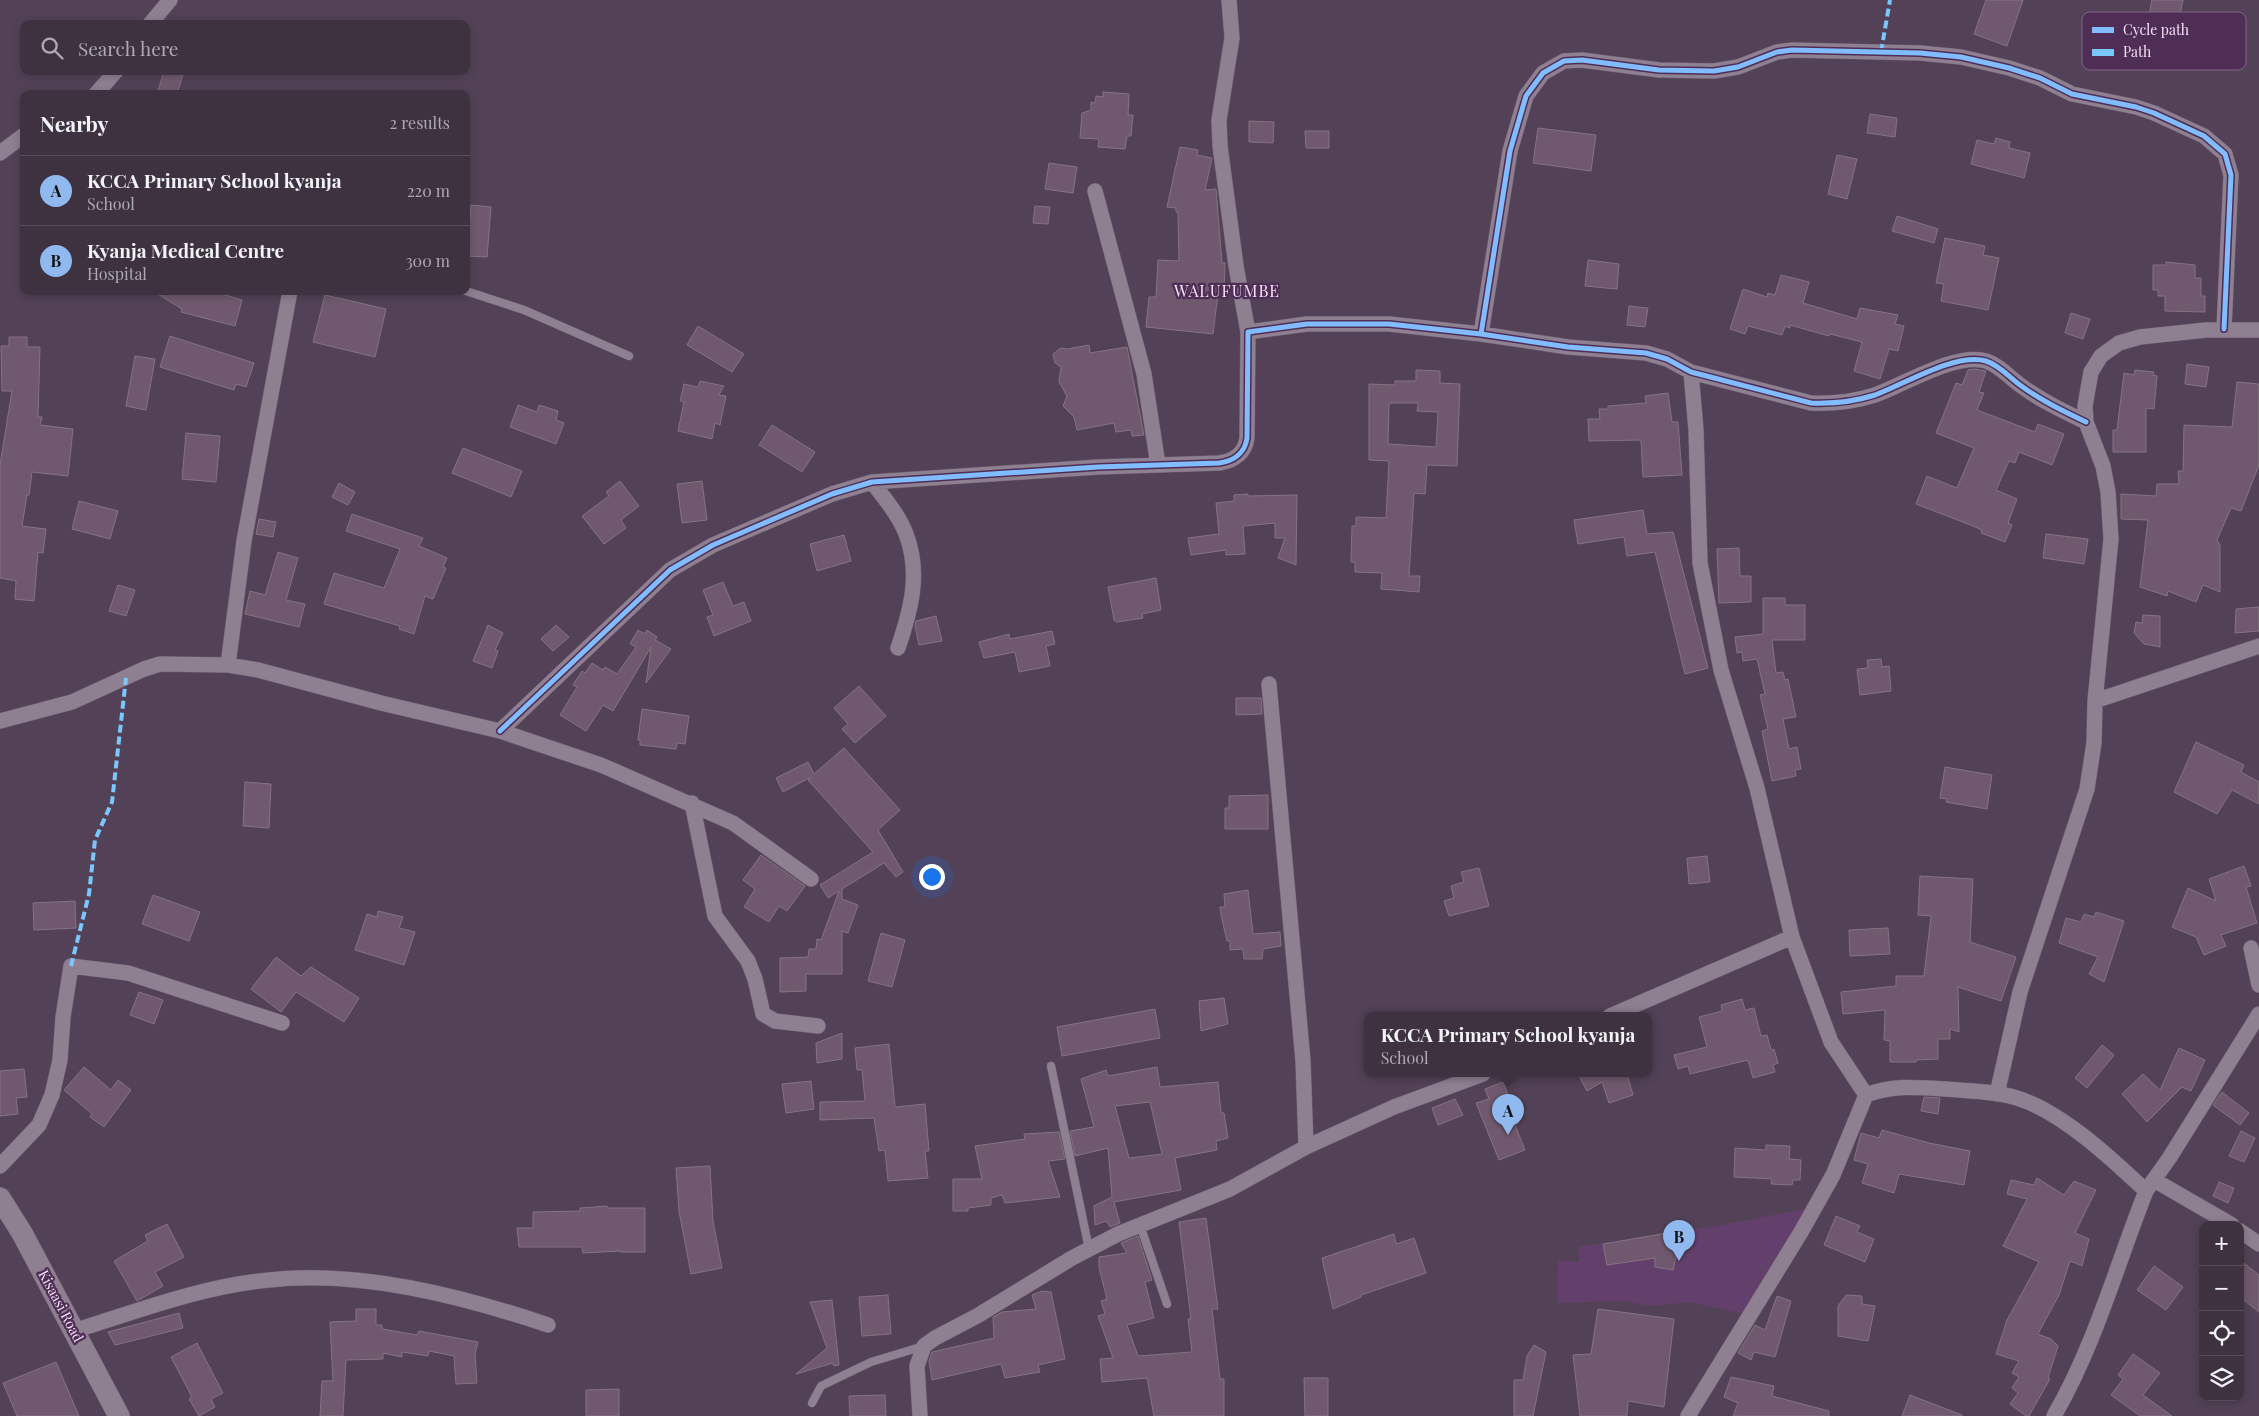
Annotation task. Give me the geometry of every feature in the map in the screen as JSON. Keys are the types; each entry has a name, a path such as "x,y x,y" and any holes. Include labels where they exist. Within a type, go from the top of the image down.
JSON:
{"main road":[{"name":"Kisaasi Road","path":"0,1198 22,1234 74,1331 116,1415"}],"street":[{"path":"153,20 170,0"},
{"path":"500,731 670,570 722,541 832,494 872,482 1227,462 1243,451 1247,438 1248,332 1236,266 1220,146 1220,120 1232,38 1229,0"},
{"path":"1481,334 1510,151 1526,96 1542,73 1564,60 1582,60 1659,70 1714,71 1738,67 1777,52 1792,50 1920,53 1986,62 2025,73 2072,94 2136,107 2154,113 2211,140 2226,154 2231,175 2224,330"},
{"path":"99,90 113,75"},
{"path":"0,153 20,138"},
{"path":"1095,191 1144,374 1158,465"},
{"path":"228,665 244,541 289,295"},
{"path":"1248,332 1307,324 1360,323 1414,326 1568,347 1646,352 1667,359 1691,372 1811,403 1839,403 1874,395 1947,366 1974,359 1987,361 2045,401 2086,422"},
{"path":"1997,1094 2020,992 2086,789 2094,743 2095,701 2111,538 2103,466 2086,422 2085,406 2091,372 2101,356 2118,344 2140,337 2224,330 2259,330"},
{"path":"1691,372 1696,430 1697,530 1706,601 1721,670 1757,788 1792,937 1832,1042 1866,1095"},
{"path":"872,482 906,534 912,560 914,595 898,648"},
{"path":"2095,701 2259,646"},
{"path":"0,721 72,702 144,669 160,664 228,665 258,670 381,703 500,731 601,765 692,803 733,823 811,878"},
{"path":"1269,684 1303,1061 1306,1147"},
{"path":"692,803 715,916 748,961 755,980 763,1014 775,1021 818,1026"},
{"path":"1619,1012 1792,937"},
{"path":"2251,948 2259,985"},
{"path":"0,1166 39,1125 52,1095 60,1060 62,1017 71,966 128,973 282,1023"},
{"path":"2054,1416 2083,1360 2102,1317 2150,1186 2259,1014"},
{"path":"920,1416 917,1366 924,1346 1089,1249 1140,1225 1230,1189 1306,1147 1394,1107 1475,1077"},
{"path":"1688,1416 1801,1232 1833,1174 1866,1095 1881,1089 1898,1087 1997,1094 2027,1102 2052,1116 2102,1150 2150,1186 2224,1221"},
{"path":"2244,1234 2259,1244"},
{"path":"74,1331 149,1307 236,1284 303,1277 366,1280 460,1300 548,1325"}],"lane":[{"path":"470,292 524,310 629,356"},
{"path":"1051,1066 1089,1249"},
{"path":"1140,1225 1167,1304"},
{"path":"812,1403 821,1386 871,1362 924,1346"}],"shaded area":[{"path":"1805,1209 1799,1227 1744,1314 1690,1302 1650,1306 1624,1301 1557,1303 1558,1261 1579,1262 1578,1247 1717,1226"}],"building":[{"path":"1986,0 2023,0 2007,46 1974,34"},
{"path":"2152,0 2183,0 2181,12 2150,12"},
{"path":"163,75 183,75 178,90 158,90"},
{"path":"1103,92 1129,94 1128,115 1133,115 1131,136 1127,136 1125,149 1098,147 1099,139 1080,138 1082,113 1091,110 1091,102 1095,103 1096,96 1103,97"},
{"path":"1870,114 1897,118 1895,137 1867,133"},
{"path":"1249,121 1274,122 1273,143 1249,142"},
{"path":"1538,128 1596,135 1591,171 1533,163"},
{"path":"1305,131 1329,131 1329,148 1306,148"},
{"path":"1996,138 2010,142 2009,148 2030,153 2024,178 1971,164 1977,140 1994,144"},
{"path":"1180,147 1198,150 1197,155 1212,158 1205,190 1216,189 1222,263 1225,263 1224,294 1218,294 1213,334 1146,327 1149,297 1156,297 1158,260 1179,261 1178,212 1176,212 1176,208 1167,207"},
{"path":"1837,155 1857,159 1847,199 1828,194"},
{"path":"1049,163 1077,167 1073,193 1045,189"},
{"path":"471,205 491,207 487,257 470,256"},
{"path":"1035,206 1050,207 1048,224 1033,223"},
{"path":"1897,216 1938,229 1934,243 1892,231"},
{"path":"1945,238 1985,246 1983,255 1999,258 1988,310 1941,301 1944,284 1936,283"},
{"path":"1588,260 1619,264 1617,289 1585,286"},
{"path":"2166,262 2195,265 2195,278 2201,278 2201,296 2205,296 2205,312 2165,311 2165,296 2158,296 2158,290 2153,290 2153,265 2166,265"},
{"path":"1781,275 1809,282 1803,303 1857,319 1860,308 1898,315 1895,324 1904,326 1898,351 1889,349 1880,379 1854,371 1862,342 1830,334 1829,336 1790,325 1790,328 1785,326 1782,335 1748,326 1745,334 1730,329 1743,289 1767,297 1768,293 1775,295"},
{"path":"159,295 225,295 242,300 235,326 181,312 182,309"},
{"path":"325,295 386,309 375,357 313,342"},
{"path":"1629,306 1648,308 1645,327 1627,325"},
{"path":"2071,313 2090,319 2083,339 2065,333"},
{"path":"698,326 744,354 732,372 687,345"},
{"path":"170,336 254,363 246,387 236,384 234,390 160,367"},
{"path":"9,337 27,337 27,347 40,347 38,417 42,417 40,425 73,429 68,476 32,472 22,526 46,529 43,553 38,552 34,601 15,599 16,581 0,578 0,465 12,391 2,391 1,346 9,346"},
{"path":"1089,345 1090,353 1127,347 1144,435 1132,436 1131,430 1116,432 1114,423 1077,430 1074,417 1063,406 1067,396 1059,382 1061,367 1055,363 1053,354 1061,348 1067,349"},
{"path":"135,356 155,359 146,410 126,406"},
{"path":"2187,364 2209,367 2206,387 2185,384"},
{"path":"1416,370 1440,371 1440,383 1460,384 1457,466 1427,465 1425,494 1414,493 1409,576 1420,576 1419,592 1381,589 1382,573 1355,572 1355,562 1351,562 1352,526 1356,526 1356,517 1386,518 1389,461 1369,460 1369,384 1395,385 1395,381 1416,381","holes":["1389,403 1418,403 1417,411 1438,412 1436,447 1388,444"]},
{"path":"1968,370 1986,371 1979,392 1984,393 1977,410 2035,432 2038,424 2064,434 2052,465 2019,452 2015,463 2009,461 1996,490 2017,499 2008,523 2012,525 2005,542 1981,533 1982,530 1973,526 1916,504 1927,476 1957,488 1974,448 1936,433 1956,383 1962,385"},
{"path":"2135,370 2154,372 2153,375 2157,376 2154,409 2146,408 2146,452 2113,452 2113,430 2117,430 2124,373 2134,375"},
{"path":"700,381 724,386 719,395 726,396 720,425 715,423 712,439 678,431 684,402 680,401 684,384 698,387"},
{"path":"2237,382 2259,384 2259,465 2241,511 2231,508 2217,540 2220,545 2220,592 2203,585 2196,602 2168,591 2167,596 2140,587 2148,520 2121,519 2121,494 2156,496 2157,484 2179,484 2178,471 2183,471 2184,425 2232,427"},
{"path":"1668,393 1672,422 1678,422 1682,475 1643,477 1641,440 1589,441 1588,419 1600,419 1599,409 1608,409 1608,406 1646,403 1645,396"},
{"path":"518,405 537,412 539,405 558,411 556,420 564,423 556,444 510,427"},
{"path":"772,425 815,452 802,472 759,445"},
{"path":"186,433 220,436 216,482 182,479"},
{"path":"463,448 522,471 511,497 452,473"},
{"path":"620,481 639,506 621,520 626,528 604,544 582,516 609,496 606,492"},
{"path":"702,481 707,520 682,523 677,484"},
{"path":"339,483 355,492 348,505 332,497"},
{"path":"1248,494 1248,496 1297,495 1296,565 1278,558 1285,538 1275,538 1275,523 1243,526 1245,554 1226,555 1226,550 1191,555 1188,538 1219,534 1216,503 1234,501 1234,495"},
{"path":"79,501 118,511 110,539 72,529"},
{"path":"1643,510 1647,534 1673,532 1708,668 1685,674 1655,552 1627,556 1624,537 1578,544 1574,520"},
{"path":"352,514 423,538 419,546 447,558 443,567 446,568 433,599 425,596 414,634 399,629 400,626 324,604 334,573 384,588 400,549 346,531"},
{"path":"259,519 276,522 273,537 256,534"},
{"path":"2046,534 2088,539 2084,564 2043,558"},
{"path":"844,535 851,561 817,571 810,544"},
{"path":"1739,548 1740,576 1751,576 1751,602 1719,603 1717,549"},
{"path":"278,552 298,558 286,600 305,604 299,627 245,614 250,591 265,595"},
{"path":"1156,578 1161,610 1142,614 1143,618 1117,622 1114,620 1108,587"},
{"path":"723,582 733,606 744,602 751,621 714,636 707,617 713,615 703,590"},
{"path":"118,585 135,590 126,616 109,611"},
{"path":"1763,598 1785,598 1785,605 1805,605 1805,640 1772,640 1776,673 1783,672 1785,680 1788,679 1796,717 1783,719 1789,749 1797,747 1801,769 1795,770 1796,776 1772,781 1762,731 1768,729 1760,695 1765,694 1757,659 1743,661 1742,652 1737,653 1735,637 1763,634"},
{"path":"2259,607 2259,631 2235,633 2236,609"},
{"path":"2143,615 2160,616 2160,647 2144,644 2134,633 2136,622 2142,623"},
{"path":"936,616 942,641 919,645 915,626 916,621"},
{"path":"488,625 503,633 495,650 498,651 492,668 473,661"},
{"path":"556,625 569,637 553,651 541,639"},
{"path":"638,630 645,634 647,630 657,637 655,640 671,649 646,683 651,647 613,711 603,705 586,731 560,715 577,687 573,685 582,671 585,673 592,663 603,670 605,667 617,674 636,647 630,644"},
{"path":"1052,631 1055,644 1046,646 1050,666 1019,672 1015,652 984,658 979,642 1009,634 1010,639"},
{"path":"1881,659 1882,667 1889,666 1891,691 1860,695 1857,669 1868,668 1867,660"},
{"path":"859,686 886,716 855,743 842,729 848,724 834,708"},
{"path":"1236,698 1261,698 1262,714 1236,715"},
{"path":"642,709 689,716 685,744 677,743 676,749 640,745 640,740 638,740"},
{"path":"2196,742 2244,765 2241,772 2259,782 2259,804 2232,790 2217,814 2174,792"},
{"path":"844,748 900,810 878,830 903,872 896,877 884,863 842,889 842,899 858,905 848,933 842,931 842,974 806,974 806,991 780,992 780,958 808,957 809,949 816,949 817,939 821,940 839,891 828,898 820,885 873,852 808,780 811,777 783,792 776,778 808,762 814,774"},
{"path":"1945,767 1992,775 1987,809 1946,802 1947,799 1940,798"},
{"path":"245,782 271,784 269,828 243,826"},
{"path":"1268,795 1268,829 1225,829 1225,808 1229,808 1229,796"},
{"path":"761,855 805,886 787,911 779,906 769,922 744,907 755,889 743,880"},
{"path":"1707,856 1710,882 1689,884 1687,858"},
{"path":"2244,866 2251,886 2246,887 2257,923 2221,935 2226,946 2204,955 2196,937 2172,927 2188,888 2216,901 2209,879"},
{"path":"1479,868 1489,906 1449,916 1444,901 1454,898 1451,886 1464,882 1461,872"},
{"path":"1920,876 1973,879 1970,942 2016,957 2001,1001 1958,987 1959,1032 1950,1029 1950,1039 1938,1039 1938,1059 1916,1060 1916,1062 1890,1062 1890,1041 1884,1040 1885,1010 1843,1014 1841,992 1896,986 1896,976 1924,976 1931,916 1918,915"},
{"path":"1248,890 1253,934 1280,932 1281,946 1263,949 1262,959 1244,959 1243,949 1230,950 1230,941 1227,941 1221,915 1220,907 1225,907 1224,894"},
{"path":"153,895 200,912 189,941 142,924"},
{"path":"75,901 76,928 34,930 33,903"},
{"path":"378,911 403,917 399,928 415,932 404,965 355,950 367,914 377,917"},
{"path":"2096,912 2124,921 2104,982 2089,974 2098,957 2059,943 2066,918 2081,922 2084,914 2094,917"},
{"path":"1888,928 1890,954 1850,956 1849,930"},
{"path":"881,933 905,940 892,987 868,981"},
{"path":"276,957 301,976 311,967 359,998 344,1022 296,992 281,1012 251,989"},
{"path":"139,992 163,1000 154,1024 130,1015"},
{"path":"1224,998 1228,1024 1201,1031 1199,1001"},
{"path":"1742,999 1745,1010 1754,1008 1761,1036 1767,1035 1771,1050 1774,1049 1778,1063 1773,1065 1775,1072 1753,1078 1748,1060 1690,1074 1688,1066 1678,1069 1674,1055 1707,1047 1699,1017 1722,1011 1721,1005"},
{"path":"1155,1009 1160,1038 1062,1056 1057,1027"},
{"path":"842,1033 842,1059 817,1063 816,1043"},
{"path":"889,1044 895,1107 925,1104 929,1151 925,1151 928,1178 888,1181 885,1150 879,1151 874,1118 820,1120 820,1102 865,1101 862,1070 857,1070 855,1048"},
{"path":"2102,1045 2114,1055 2087,1088 2075,1078"},
{"path":"2179,1048 2205,1060 2191,1091 2182,1087 2147,1122 2122,1094 2143,1074 2160,1090"},
{"path":"84,1067 111,1090 118,1080 131,1090 104,1127 90,1117 92,1114 64,1090"},
{"path":"1157,1067 1160,1087 1218,1082 1221,1113 1224,1113 1228,1138 1216,1141 1217,1150 1175,1158 1181,1190 1114,1202 1120,1223 1110,1227 1106,1221 1095,1225 1094,1206 1112,1197 1108,1148 1075,1156 1070,1131 1094,1127 1081,1079 1106,1070 1108,1076","holes":["1150,1102 1162,1154 1129,1158 1115,1106"]},
{"path":"24,1069 27,1097 16,1098 18,1114 0,1116 0,1071"},
{"path":"1580,1077 1628,1077 1633,1095 1609,1103 1602,1082 1587,1091"},
{"path":"811,1081 814,1109 786,1113 782,1084"},
{"path":"1503,1082 1519,1123 1515,1125 1525,1150 1499,1160 1476,1103 1489,1099 1485,1089"},
{"path":"2222,1092 2249,1113 2240,1125 2213,1105"},
{"path":"1924,1097 1940,1098 1938,1114 1921,1111"},
{"path":"1455,1099 1463,1115 1438,1125 1432,1108"},
{"path":"1882,1130 1929,1143 1970,1151 1964,1185 1899,1174 1894,1193 1862,1183 1868,1164 1854,1160 1861,1133 1879,1138"},
{"path":"2241,1131 2255,1138 2244,1162 2229,1156"},
{"path":"1059,1132 1065,1159 1048,1161 1060,1197 1005,1203 1002,1195 991,1198 991,1205 968,1208 968,1211 953,1211 953,1179 982,1179 975,1146 1025,1139 1024,1134"},
{"path":"1766,1145 1790,1146 1789,1159 1801,1160 1800,1180 1793,1180 1792,1185 1771,1184 1772,1179 1734,1177 1735,1148 1766,1150"},
{"path":"710,1166 713,1221 722,1268 691,1274 679,1211 676,1168"},
{"path":"2037,1178 2064,1195 2074,1181 2096,1190 2075,1233 2089,1239 2082,1266 2070,1261 2059,1295 2038,1334 2051,1339 2058,1346 2048,1378 2050,1379 2029,1416 2026,1416 2010,1404 2018,1393 2012,1388 2019,1377 2012,1373 2019,1361 1996,1354 2007,1320 2039,1262 2003,1246 2027,1199 2007,1194 2011,1180 2034,1185"},
{"path":"2219,1182 2234,1188 2228,1203 2213,1196"},
{"path":"607,1206 607,1208 645,1208 645,1252 583,1253 582,1247 519,1247 517,1228 533,1228 533,1212 580,1211 580,1208"},
{"path":"1836,1216 1860,1226 1857,1232 1874,1239 1865,1262 1824,1245"},
{"path":"1206,1218 1218,1309 1212,1309 1220,1379 1224,1379 1224,1416 1154,1416 1147,1378 1102,1382 1100,1359 1113,1358 1098,1316 1105,1314 1101,1301 1107,1299 1099,1268 1099,1257 1127,1253 1121,1243 1138,1236 1152,1280 1145,1282 1154,1318 1127,1325 1138,1356 1192,1352 1188,1319 1191,1319 1179,1222"},
{"path":"167,1224 184,1257 155,1272 163,1286 137,1301 114,1261 148,1241 145,1235"},
{"path":"1679,1231 1683,1252 1677,1252 1673,1270 1655,1267 1655,1258 1607,1265 1603,1244"},
{"path":"1394,1234 1396,1244 1414,1238 1426,1273 1361,1295 1361,1297 1333,1309 1322,1258"},
{"path":"2244,1263 2259,1275 2259,1312 2244,1300"},
{"path":"2154,1266 2183,1287 2166,1310 2137,1290"},
{"path":"1042,1291 1051,1292 1065,1359 1038,1365 1040,1372 1005,1378 1001,1364 932,1380 929,1361 932,1352 994,1338 993,1317 1002,1312 1036,1309 1032,1295"},
{"path":"888,1295 891,1334 862,1336 859,1297"},
{"path":"1846,1295 1862,1296 1862,1304 1875,1306 1868,1341 1838,1336 1838,1306"},
{"path":"1777,1296 1791,1301 1775,1357 1754,1352 1751,1360 1738,1353 1755,1325 1765,1330"},
{"path":"832,1300 839,1365 834,1366 833,1363 796,1374 827,1348 810,1302"},
{"path":"356,1309 376,1309 376,1325 382,1325 382,1329 417,1335 419,1331 478,1342 475,1354 477,1383 456,1384 454,1356 429,1351 428,1356 402,1352 402,1357 383,1353 383,1359 346,1360 343,1416 320,1416 322,1381 333,1381 330,1322 356,1321"},
{"path":"1598,1309 1674,1319 1664,1407 1628,1401 1627,1416 1580,1416 1573,1355 1591,1354"},
{"path":"179,1313 183,1328 115,1345 108,1332"},
{"path":"197,1343 223,1393 211,1399 215,1407 199,1416 189,1399 192,1397 171,1357"},
{"path":"1534,1345 1546,1352 1533,1416 1514,1416 1514,1380 1523,1380 1527,1356"},
{"path":"2133,1354 2160,1373 2143,1395 2172,1416 2140,1416 2111,1395 2123,1379 2118,1375"},
{"path":"56,1362 79,1416 17,1416 3,1383"},
{"path":"1731,1377 1774,1386 1772,1396 1829,1411 1829,1416 1733,1416 1738,1403 1724,1397"},
{"path":"1304,1378 1328,1378 1328,1416 1305,1416"},
{"path":"619,1389 619,1416 586,1416 586,1390"},
{"path":"885,1395 886,1416 850,1416 849,1396"},
{"path":"1910,1395 1962,1415 1962,1416 1902,1416"}],"marked path":[{"path":"1881,52 1890,0"},
{"path":"71,966 89,894 95,840 112,802 126,678"}],"cycle path":[{"path":"1481,334 1510,151 1526,96 1543,73 1564,61 1582,60 1659,70 1714,71 1738,67 1777,52 1792,50 1920,53 1961,57 2009,68 2040,78 2072,94 2136,107 2154,113 2204,136 2225,154 2231,175 2224,329"},
{"path":"500,731 670,570 713,545 832,494 872,482 1098,467 1219,463 1234,458 1244,448 1247,438 1248,332 1307,324 1389,324 1481,334 1568,347 1646,353 1667,359 1691,372 1811,403 1843,402 1875,395 1945,365 1974,359 1995,365 2036,396 2086,422"}],"place":[{"name":"KCCA Primary School kyanja","path":"1508,1135"},
{"name":"Kyanja Medical Centre","path":"1679,1261"}],"district":[{"name":"WALUFUMBE","path":"1227,291"}]}
